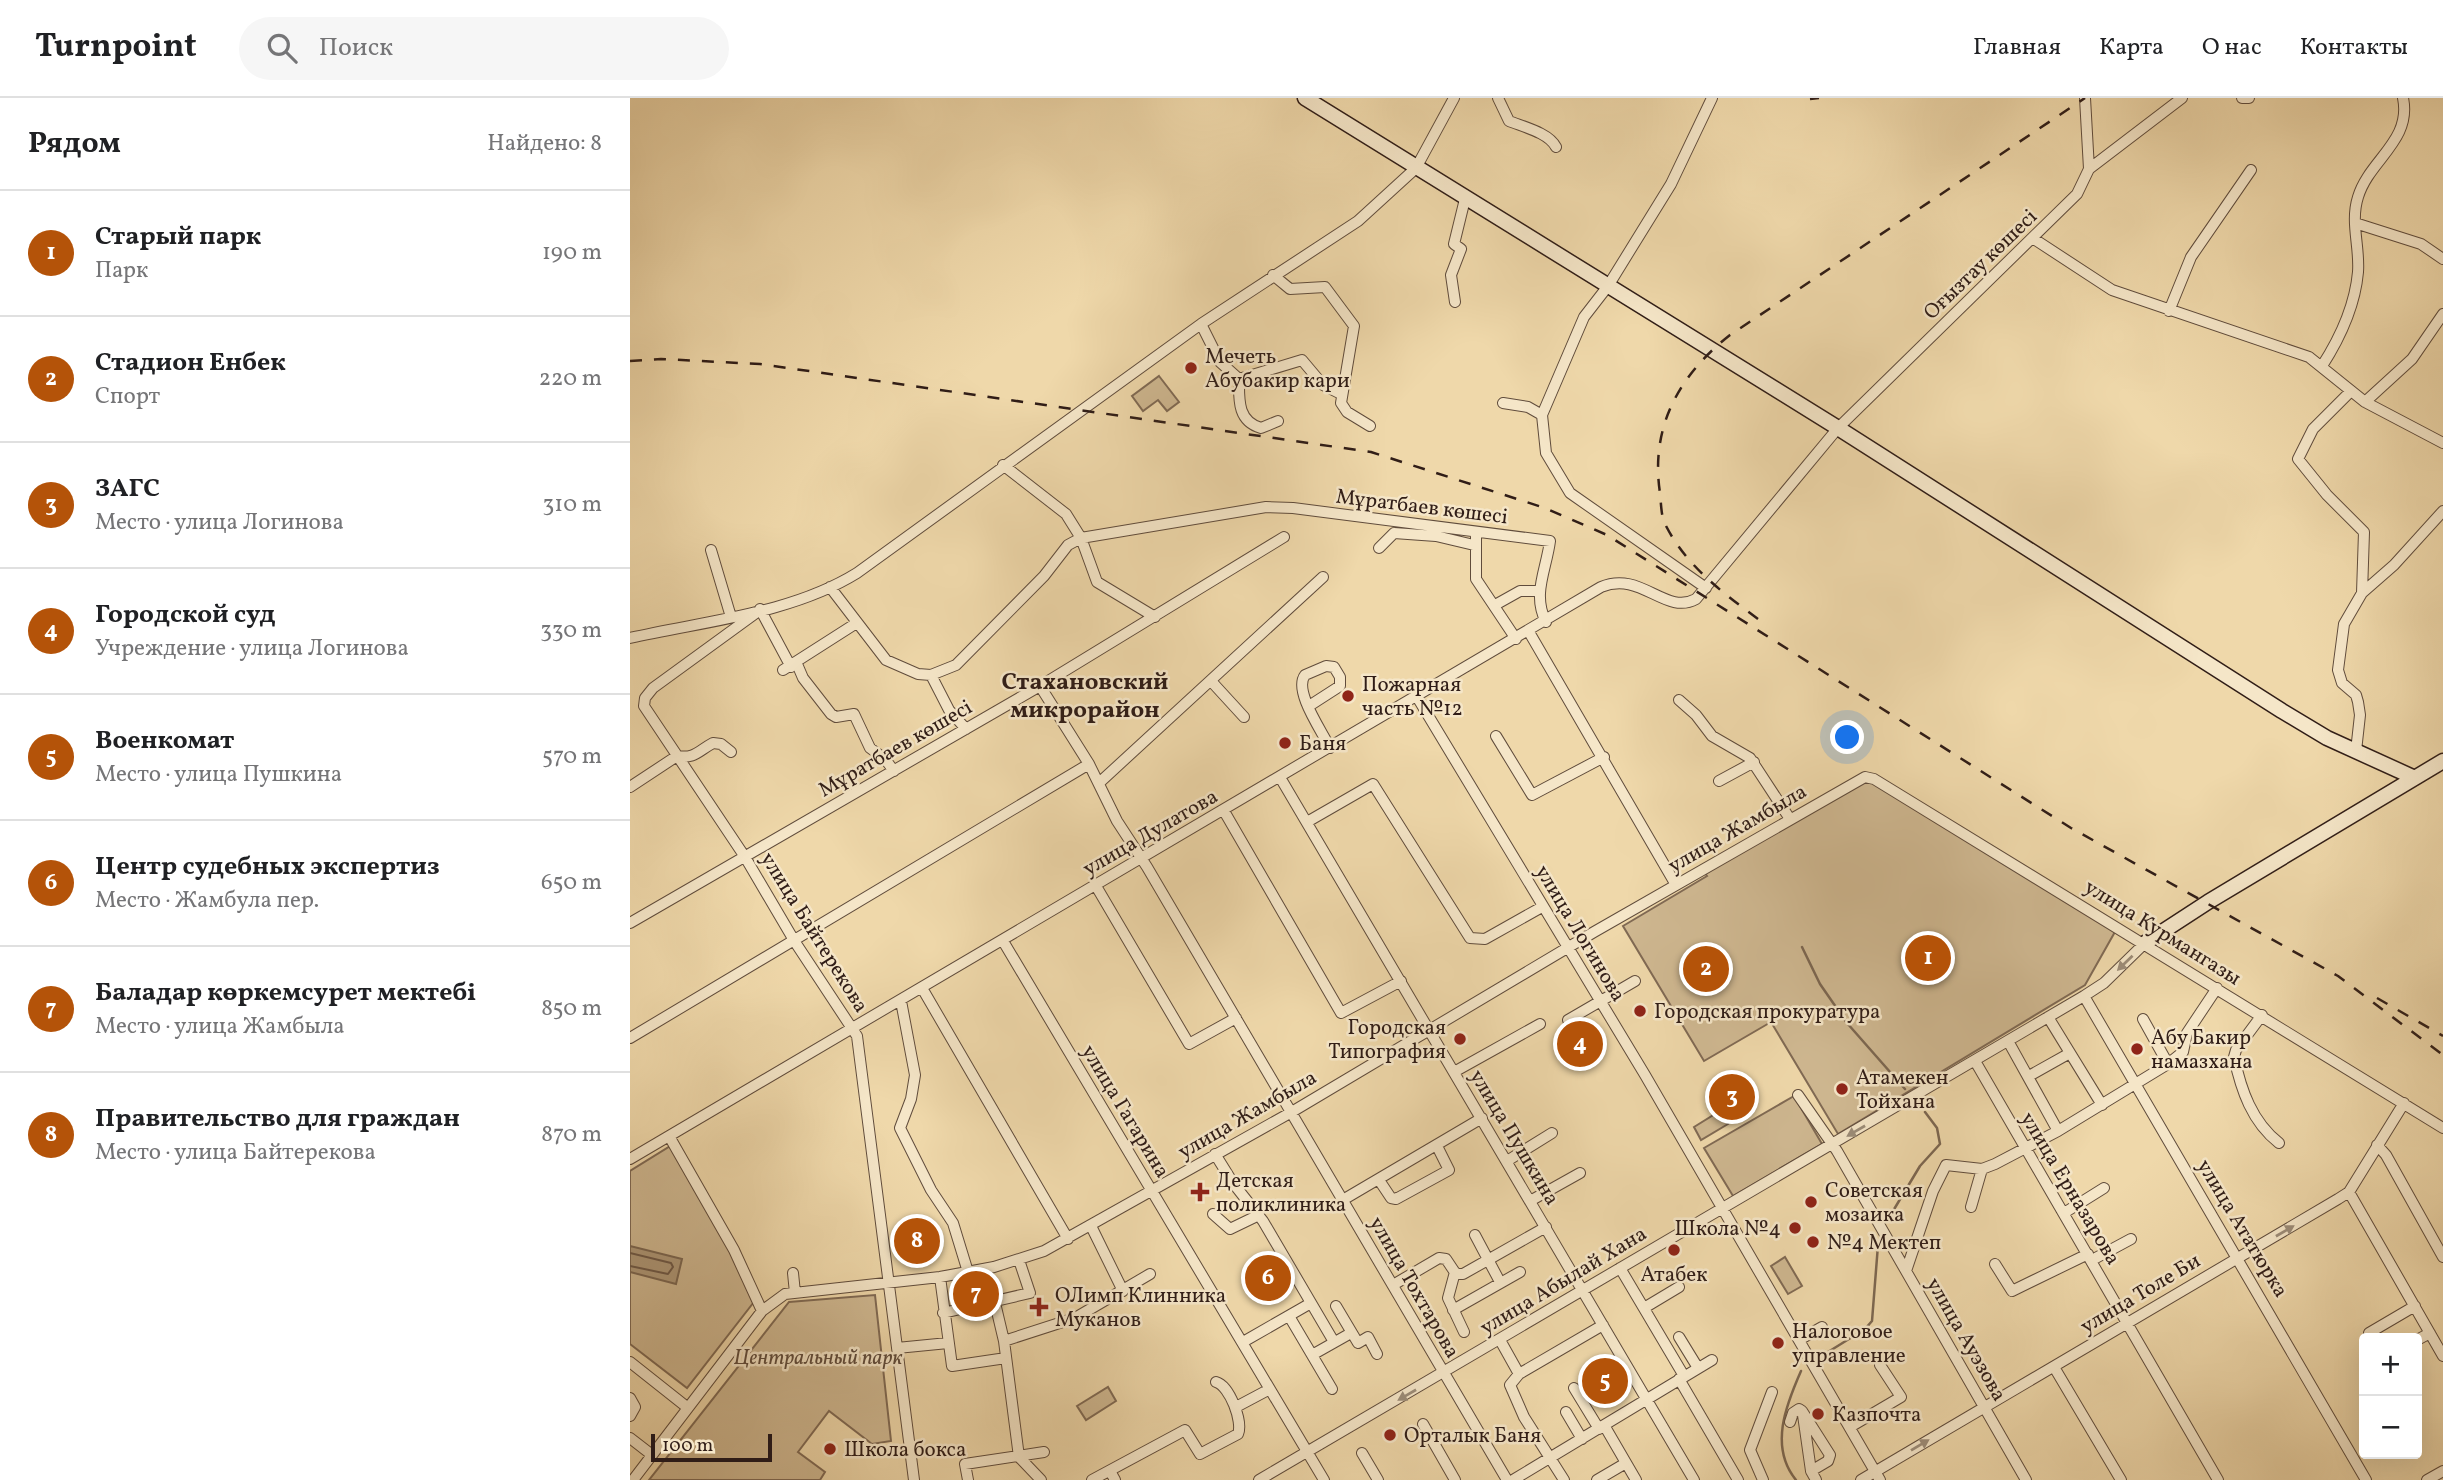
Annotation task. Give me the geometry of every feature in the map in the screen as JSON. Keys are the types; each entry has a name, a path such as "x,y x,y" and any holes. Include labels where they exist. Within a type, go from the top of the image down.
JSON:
{"street":[{"path":"1306,98 1838,428 2327,738 2415,778"},
{"path":"630,638 760,610 830,587 857,573 1201,324 1357,221 1416,167 1454,98"},
{"path":"1498,98 1509,121 1540,134 1553,142 1556,148"},
{"path":"1706,588 1570,493 1546,453 1542,415 1584,317 1608,286 1671,184 1712,98"},
{"path":"2085,98 2089,169"},
{"path":"2089,169 2182,98"},
{"path":"2242,98 2249,98"},
{"path":"2322,366 2340,338 2352,304 2359,270 2355,223 2357,199 2366,177 2399,136 2405,108 2403,98"},
{"name":"Оғызтау көшесі","path":"1696,599 1838,428 2035,239 2077,194 2089,169"},
{"path":"2169,312 2191,257 2251,170"},
{"path":"1455,302 1451,275 1461,248 1454,244 1465,198"},
{"path":"2355,223 2421,244 2443,259"},
{"path":"2035,239 2112,290 2169,312 2309,357 2365,402 2443,443"},
{"path":"1273,275 1290,289 1315,286 1328,289 1354,326 1341,394 1347,412 1370,426"},
{"path":"2365,402 2412,359 2443,314"},
{"path":"1201,324 1220,362 1238,379 1239,405 1248,422 1261,428 1278,421"},
{"path":"1238,379 1301,360 1323,385 1341,394"},
{"path":"2350,392 2313,429 2298,459 2327,495 2364,532 2362,593"},
{"path":"1503,403 1528,407 1542,415"},
{"path":"1003,465 1066,514 1082,538 1097,582 1155,617"},
{"name":"Мұратбаев көшесі","path":"1082,538 1266,507 1293,508 1550,541 1538,591"},
{"path":"2356,751 2360,715 2358,702 2356,695 2340,680 2339,660 2344,624 2362,593 2395,565 2443,511"},
{"path":"1379,548 1394,533 1436,536 1474,545"},
{"path":"1476,533 1476,579 1516,639"},
{"name":"Мұратбаев көшесі","path":"630,923 1040,686 1284,537"},
{"path":"830,587 855,624 886,660 918,674 931,675 956,665 1044,576 1068,545 1082,538"},
{"path":"711,550 731,617"},
{"path":"1040,686 1099,783 1323,577"},
{"name":"улица Дулатова","path":"630,1159 1610,584 1635,584 1672,601 1687,603 1696,599"},
{"path":"1495,605 1520,591 1538,591 1539,608 1546,622"},
{"path":"760,610 790,667 803,678 831,714 836,717 854,714 870,748 885,759 894,771"},
{"name":"улица Байтерекова","path":"760,610 645,698 645,710 746,857 795,942 857,1036 914,1480"},
{"path":"790,667 855,624"},
{"path":"1529,632 1676,885"},
{"path":"1309,706 1340,686 1340,677 1334,667 1326,666 1303,678 1301,686 1309,706 1330,748"},
{"path":"931,675 944,703 966,729"},
{"path":"1211,681 1244,717"},
{"name":"улица Логинова","path":"1417,697 1723,1208 1878,1476"},
{"path":"1679,700 1696,715 1712,736 1754,762 1790,819"},
{"path":"1496,736 1532,795 1604,757"},
{"path":"630,787 677,756 689,759 717,743 731,752"},
{"path":"2145,943 2208,902 2443,761"},
{"path":"1719,781 1754,762"},
{"path":"630,1038 795,942 1089,764"},
{"name":"улица Пушкина","path":"1281,779 1694,1480"},
{"name":"улица Жамбыла","path":"794,1293 888,1284 968,1272 1019,1261 1068,1239 1290,1113 1860,779"},
{"name":"улица Курмангазы","path":"1860,779 1874,779 2443,1128"},
{"name":"улица Тохтарова","path":"1099,783 1116,821 1142,859 1507,1480"},
{"path":"1307,822 1373,784 1470,938 1485,939 1542,907"},
{"path":"1224,811 1342,1013 1401,981"},
{"path":"1096,886 1188,1044 1236,1018"},
{"name":"улица Гагарина","path":"1003,941 1324,1480"},
{"name":"улица Абылай Хана","path":"1259,1480 1444,1374 2084,996 2104,983 2145,943"},
{"path":"1568,1020 1635,982"},
{"path":"922,988 1068,1239"},
{"path":"1906,1271 1941,1171 1954,1164 1982,1169 2024,1150 2168,1064 2183,1052 2187,1033 2217,988"},
{"name":"улица Ататюрка","path":"2084,996 2134,1086 2239,1257 2366,1480"},
{"path":"901,1001 915,1075 911,1099 900,1128 931,1190 953,1223 968,1272"},
{"path":"2262,1015 2236,1050 2234,1057 2247,1102 2264,1129 2279,1143"},
{"path":"2048,1017 2102,1105"},
{"path":"2143,1019 2168,1064"},
{"path":"1454,1072 1541,1024"},
{"path":"2008,1041 2058,1131"},
{"path":"2029,1076 2070,1053"},
{"name":"улица Ерназарова","path":"1975,1061 2024,1150 2090,1257 2218,1480"},
{"name":"улица Ауэзова","path":"1798,1094 1832,1145 2026,1480"},
{"name":"улица Толе Би","path":"1861,1480 1878,1476 1984,1407 2349,1192 2404,1103"},
{"path":"1341,1201 1482,1118"},
{"path":"1507,1161 1552,1133"},
{"path":"669,1136 734,1250 762,1311"},
{"path":"2377,1145 2386,1155 2443,1257"},
{"path":"1379,1180 1391,1198 1396,1199 1449,1170 1437,1146"},
{"path":"1215,1154 1233,1183 1259,1216 1334,1342"},
{"path":"1971,1207 1982,1169"},
{"path":"1530,1201 1580,1173"},
{"path":"2064,1213 2104,1188"},
{"path":"2349,1192 2443,1356"},
{"path":"1213,1214 1230,1229 1259,1216"},
{"path":"1091,1226 1123,1291"},
{"path":"1393,1285 1439,1258 1446,1259 1455,1272 1463,1273 1546,1227"},
{"path":"1475,1235 1500,1282"},
{"path":"1995,1264 2012,1291 2130,1239"},
{"path":"943,1313 1030,1293 1019,1261"},
{"path":"1620,1268 1738,1480"},
{"path":"1455,1272 1448,1289 1453,1310 1464,1332"},
{"path":"1453,1310 1520,1272"},
{"path":"633,1480 762,1311 785,1294 794,1293 793,1273"},
{"path":"1004,1342 1075,1318 1150,1274"},
{"path":"940,1277 952,1366 1006,1358"},
{"path":"1644,1308 1679,1287"},
{"path":"995,1303 1004,1342 1018,1457 1041,1480"},
{"path":"1243,1342 1311,1303"},
{"path":"1336,1306 1357,1343 1368,1337 1377,1354"},
{"path":"2369,1333 2415,1307"},
{"path":"1289,1316 1332,1390"},
{"path":"1564,1480 1511,1388 1511,1381 1603,1325"},
{"path":"1799,1340 1822,1327"},
{"path":"1312,1355 1351,1333"},
{"path":"2422,1337 2430,1333"},
{"path":"1679,1337 1698,1368"},
{"path":"1500,1340 1519,1374"},
{"path":"897,1348 948,1343"},
{"path":"1513,1480 1712,1360"},
{"path":"630,1362 688,1408"},
{"path":"1850,1427 1901,1397 1881,1365"},
{"path":"2054,1367 2121,1480"},
{"path":"1092,1480 1113,1475 1185,1430 1200,1454 1240,1432 1236,1407 1223,1385 1216,1382"},
{"path":"1574,1388 1626,1463 1634,1479"},
{"path":"1236,1407 1268,1390"},
{"path":"1763,1480 1750,1450 1772,1392"},
{"path":"630,1398 635,1407 630,1416"},
{"path":"1790,1422 1793,1413 1799,1409 1802,1411 1830,1455 1814,1476"},
{"path":"1802,1411 1814,1476"},
{"path":"1566,1412 1582,1438"},
{"path":"1423,1424 1455,1480"},
{"path":"630,1438 652,1455"},
{"path":"968,1480 965,1464 1044,1452"},
{"path":"1362,1453 1378,1480"},
{"path":"1597,1480 1626,1463"},
{"path":"2427,1480 2443,1471"}],"green space":[{"path":"1159,376 1179,402 1167,411 1158,400 1143,411 1132,396"},
{"path":"1869,779 2116,930 2085,985 1838,1134 1771,1022 1704,1061 1623,926 1707,876 1704,872"},
{"path":"1794,1096 1822,1144 1733,1196 1704,1148"},
{"path":"1720,1111 1728,1124 1701,1140 1694,1127"},
{"path":"672,1145 757,1298 687,1388 630,1344 630,1171"},
{"path":"1785,1257 1802,1286 1788,1294 1771,1266"},
{"name":"Центральный парк","path":"875,1295 891,1441 872,1444 829,1411 798,1452 825,1472 820,1480 649,1480 789,1302"},
{"path":"1108,1387 1116,1401 1086,1420 1077,1406"}],"water":[{"path":"630,1246 682,1259 676,1284 630,1272"}],"waterway":[{"path":"1802,947 1820,984 1847,1023 1905,1089"},
{"path":"1887,1221 1920,1166 1940,1144 1937,1128 1925,1112"},
{"path":"1820,1357 1865,1329 1872,1321 1878,1245"},
{"path":"1796,1480 1783,1454 1782,1440 1786,1412 1801,1371"}],"railway":[{"path":"1810,99 1819,98"},
{"path":"1758,619 1718,588 1694,565 1683,553 1664,521 1658,469 1660,446 1664,425 1683,385 1696,367 1730,335 2085,98"},
{"path":"630,361 661,359 760,364 1371,452 1545,508 1607,535 2071,828 2338,976 2443,1055"},
{"path":"2377,998 2443,1036"}],"place":[{"name":"Мечеть Абубакир кари","path":"1191,368"},
{"name":"Пожарная часть №12","path":"1348,696"},
{"name":"Баня","path":"1285,743"},
{"name":"Старый парк","path":"1928,958"},
{"name":"Стадион Енбек","path":"1706,969"},
{"name":"Городская прокуратура","path":"1640,1011"},
{"name":"Городская Типография","path":"1460,1039"},
{"name":"Городской суд","path":"1580,1044"},
{"name":"Абу Бакир намазхана","path":"2137,1049"},
{"name":"Атамекен Тойхана","path":"1842,1089"},
{"name":"ЗАГС","path":"1732,1097"},
{"name":"Детская поликлиника","path":"1200,1192"},
{"name":"Советская мозаика","path":"1811,1202"},
{"name":"Школа №4","path":"1795,1228"},
{"name":"Правительство для граждан","path":"917,1241"},
{"name":"№4 Мектеп","path":"1813,1242"},
{"name":"Атабек","path":"1674,1250"},
{"name":"Центр судебных экспертиз","path":"1268,1278"},
{"name":"Баладар көркемсурет мектебі","path":"976,1294"},
{"name":"ОЛимп Клинника Муканов","path":"1039,1307"},
{"name":"Налоговое управление","path":"1778,1343"},
{"name":"Военкомат","path":"1605,1381"},
{"name":"Казпочта","path":"1818,1414"},
{"name":"Орталык Баня","path":"1390,1435"},
{"name":"Школа бокса","path":"830,1449"}],"district":[{"name":"Стахановский микрорайон","path":"1085,695"}]}
